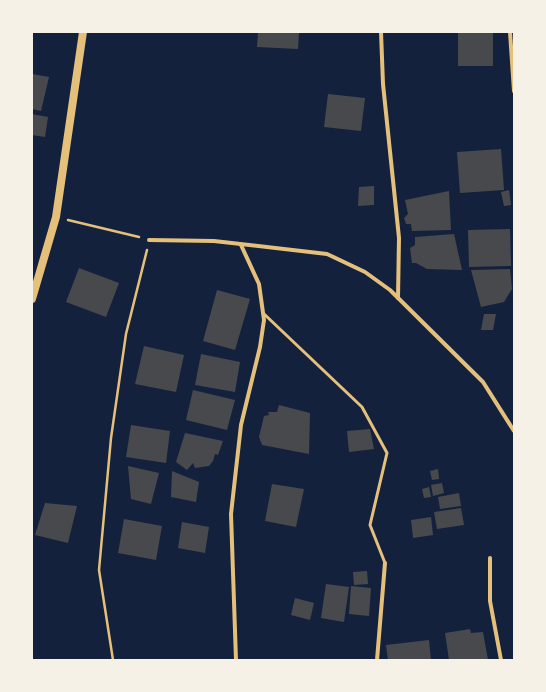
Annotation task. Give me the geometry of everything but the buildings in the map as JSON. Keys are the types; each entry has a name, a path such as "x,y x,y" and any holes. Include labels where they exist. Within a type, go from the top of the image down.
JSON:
{"main road":[{"path":"32,299 56,217 83,32"}],"street":[{"path":"381,32 382,84 399,238 398,298"},
{"path":"510,32 514,91"},
{"path":"149,240 214,242 327,254 365,272 398,298 483,382 514,431"},
{"path":"236,660 231,514 241,425 260,347 264,320 259,284 241,245"},
{"path":"490,558 490,601 501,660"},
{"path":"377,660 385,563"}],"lane":[{"path":"263,313 362,407 387,453 370,524 385,563"}],"path":[{"path":"56,217 149,240 126,334 112,438 99,570 113,660"}]}
